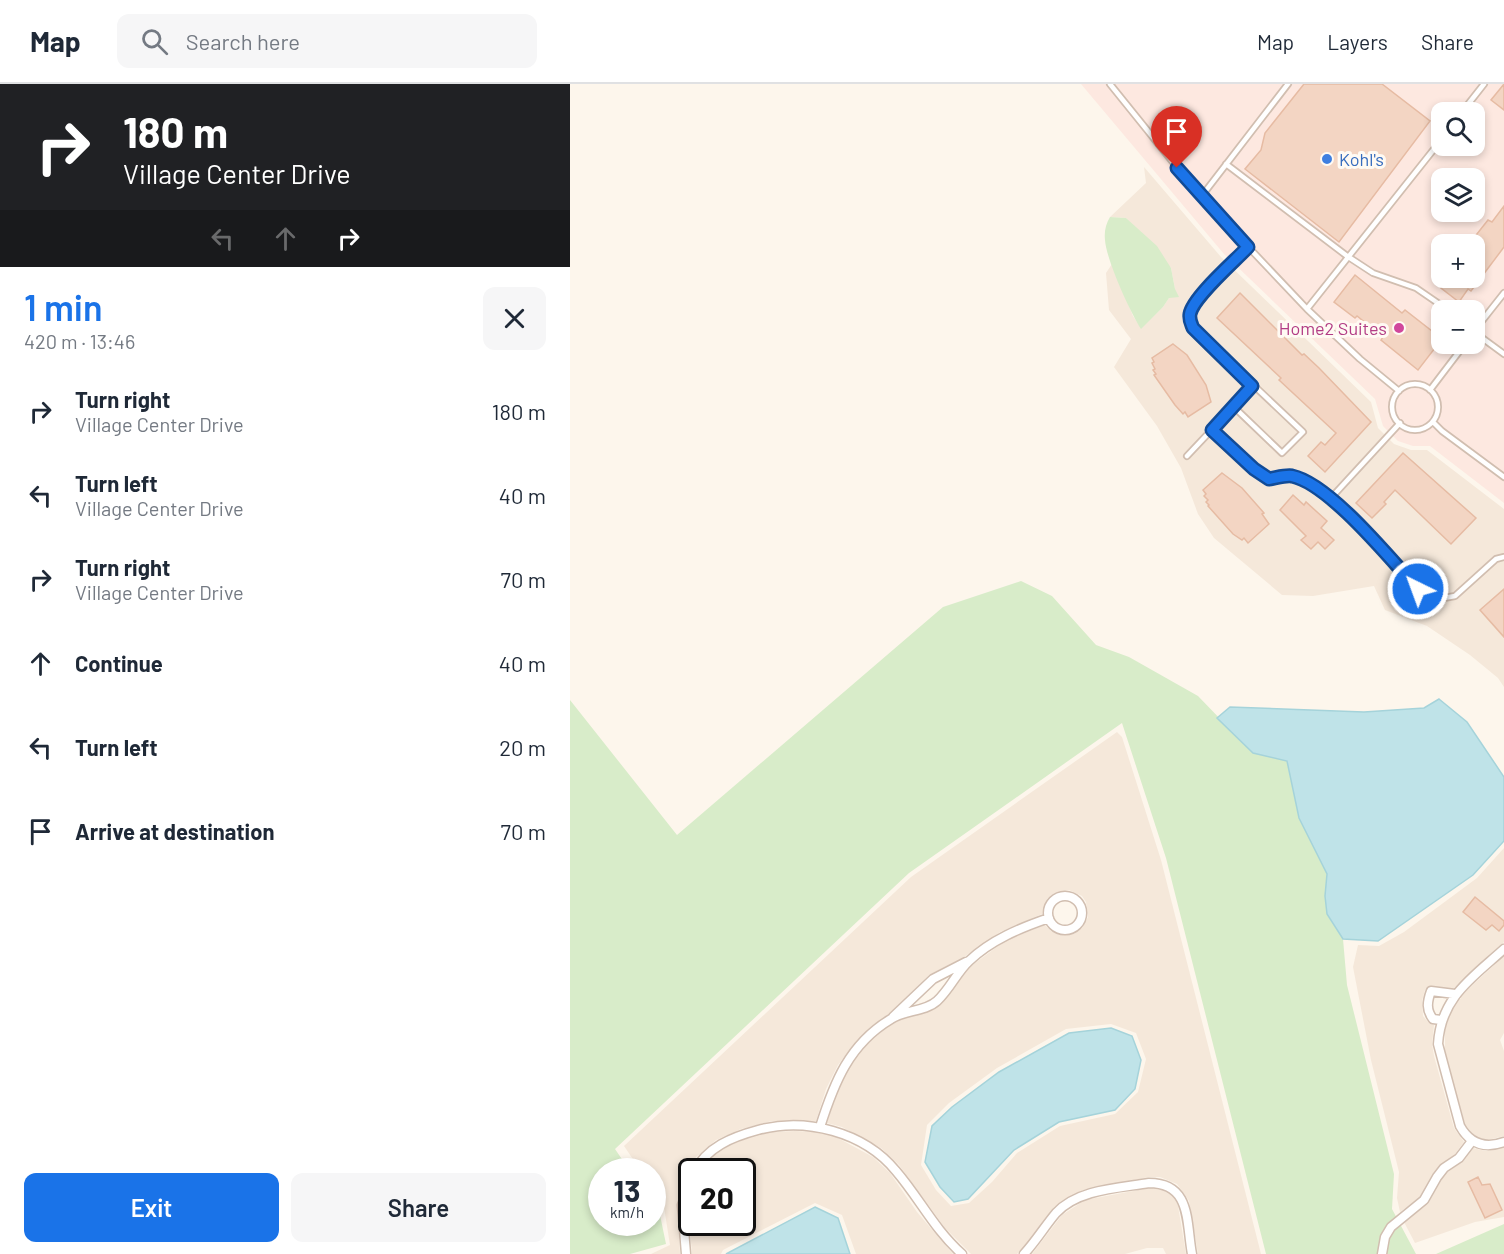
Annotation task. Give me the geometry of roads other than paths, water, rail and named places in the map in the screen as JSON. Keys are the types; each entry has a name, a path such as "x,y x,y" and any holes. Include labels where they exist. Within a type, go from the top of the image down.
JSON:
{"street":[{"path":"1067,895 1077,900 1083,910 1077,926 1067,930 1056,927 1049,918 1048,912 1052,901 1061,896 1067,895"},
{"path":"820,1127 832,1090 843,1067 862,1043 933,979 968,962 1002,937 1049,918"},
{"path":"1504,949 1455,994 1447,1005 1439,1030 1439,1054 1464,1134 1472,1141 1487,1146 1504,1142"},
{"path":"893,1017 936,1002 968,962"},
{"path":"1441,1020 1433,1019 1428,1012 1431,991 1455,994"},
{"path":"703,1158 719,1144 772,1126 820,1127 839,1132 876,1152 895,1169 928,1216 962,1254"},
{"path":"1382,1254 1385,1237 1391,1227 1424,1200 1444,1168 1459,1158 1472,1141"},
{"path":"1024,1254 1058,1212 1083,1195 1149,1183 1166,1184 1179,1195 1184,1203 1192,1254"},
{"path":"685,1236 686,1254"}],"lane":[{"path":"1110,84 1201,196 1306,309 1399,391"},
{"path":"1201,196 1288,84"},
{"path":"1470,102 1484,84"},
{"path":"1306,309 1431,153"},
{"path":"1226,164 1347,256 1373,273 1416,288 1433,300"},
{"path":"1233,407 1282,453 1303,432 1193,328 1190,320 1190,312 1195,304 1248,247"},
{"path":"1485,318 1504,293"},
{"path":"1485,340 1504,354"},
{"path":"1430,390 1457,354"},
{"path":"1411,385 1424,386 1430,390 1435,395 1438,409 1432,422 1427,427 1413,430 1400,423 1393,411 1395,397 1399,391 1411,385"},
{"path":"1187,456 1252,386"},
{"path":"1432,422 1504,477"},
{"path":"1331,498 1400,423"},
{"path":"1212,430 1254,469 1269,479 1291,476 1314,485 1367,529 1418,589 1432,597 1455,596 1496,559 1504,557"}],"water":[{"path":"1439,699 1467,722 1504,777 1504,841 1473,875 1378,941 1343,939 1327,914 1325,896 1327,874 1299,818 1287,761 1253,753 1217,718 1230,707 1364,712 1424,708"},
{"path":"1111,1028 1132,1036 1141,1060 1135,1089 1115,1110 1059,1122 1014,1150 968,1199 954,1202 940,1187 925,1162 932,1126 952,1107 999,1072 1069,1033"},
{"path":"815,1207 838,1218 850,1254 726,1254"}],"place":[{"name":"Kohl's","path":"1327,159"},
{"name":"Home2 Suites","path":"1399,328"}]}
